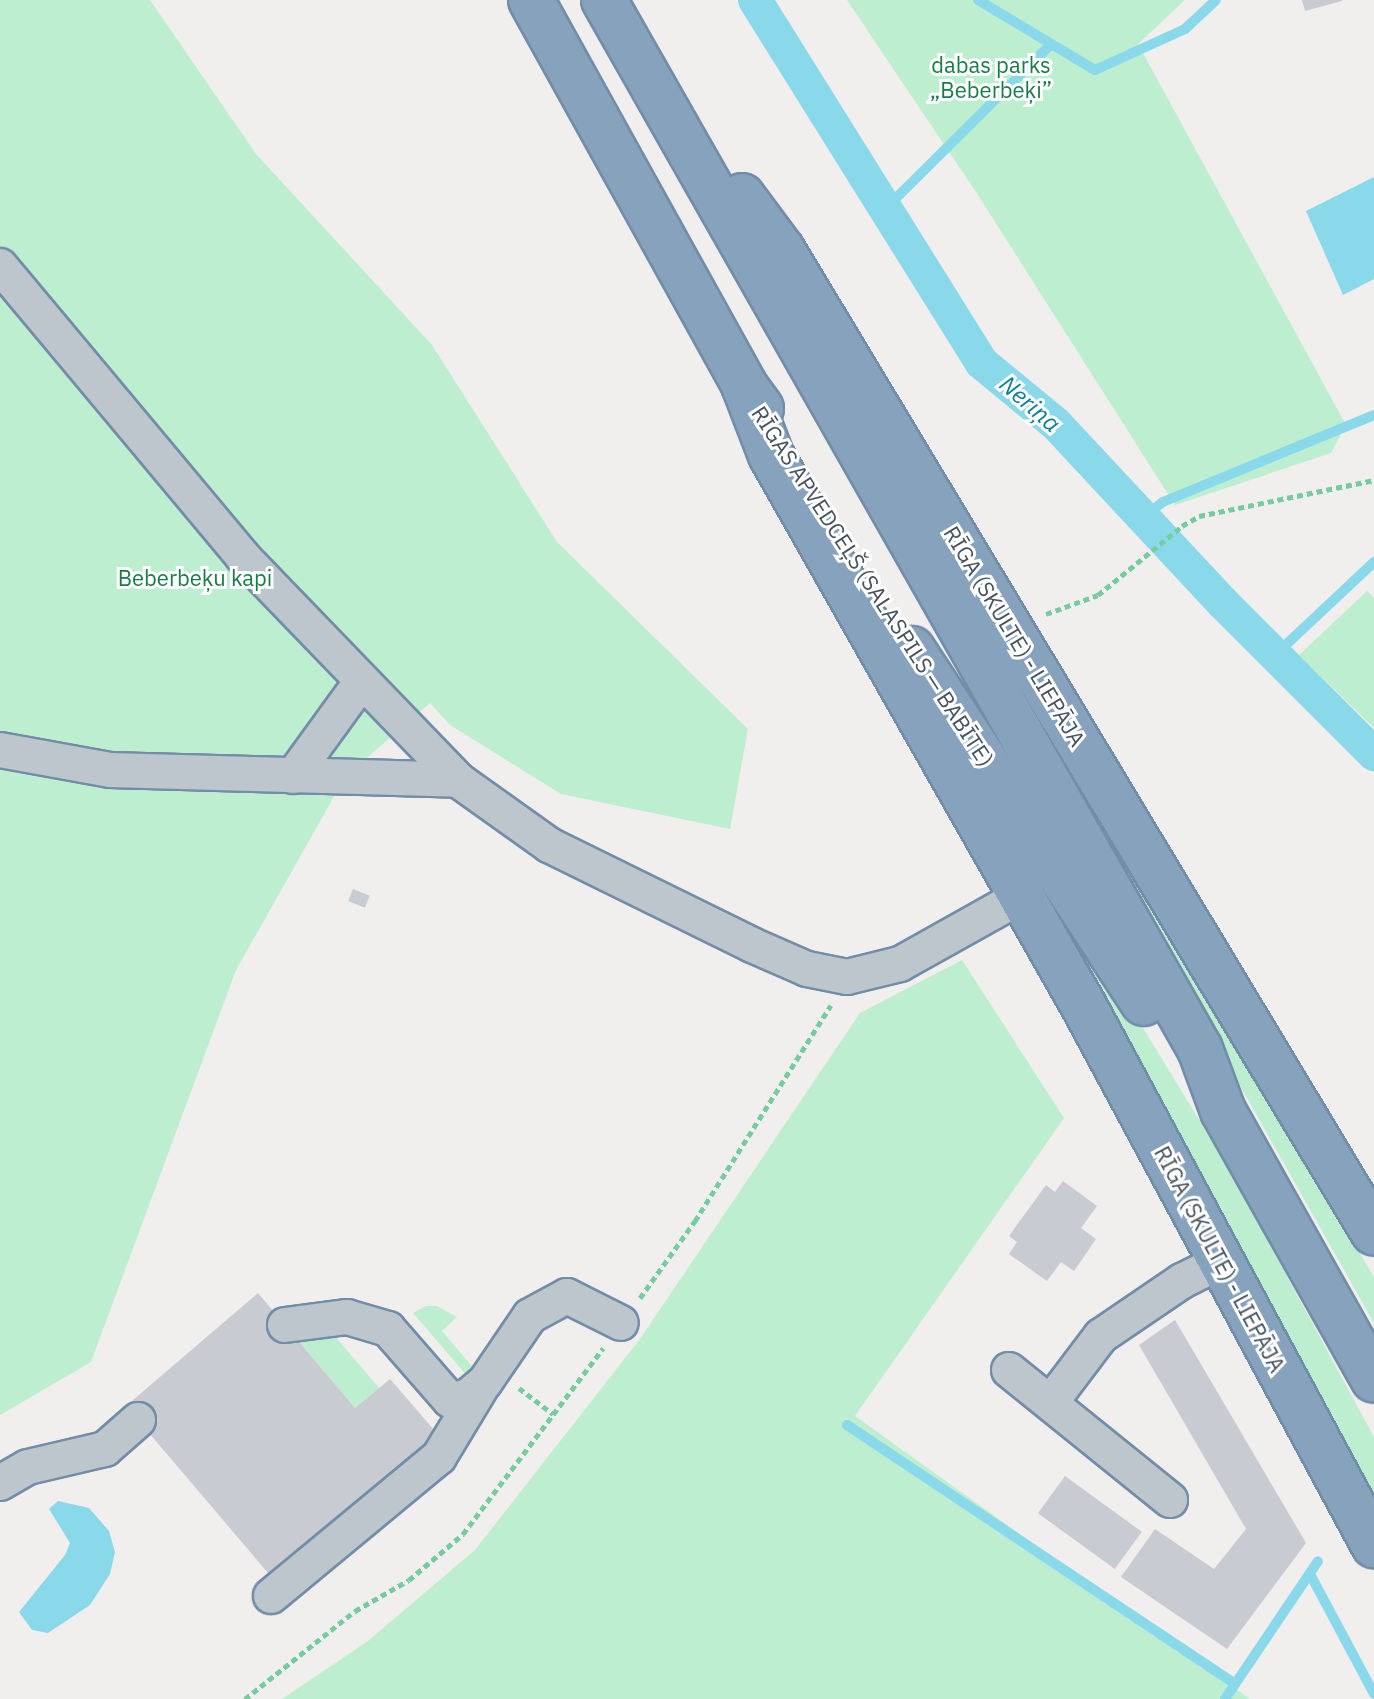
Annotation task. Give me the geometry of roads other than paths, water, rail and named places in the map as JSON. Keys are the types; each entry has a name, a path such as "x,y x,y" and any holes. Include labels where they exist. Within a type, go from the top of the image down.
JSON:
{"highway":[{"name":"RĪGAS APVEDCEĻŠ (SALASPILS — BABĪTE)","path":"531,0 744,385 788,445 859,569 1168,1040 1223,1111"},
{"name":"RĪGAS APVEDCEĻŠ (SALASPILS — BABĪTE)","path":"604,0 1193,1035 1223,1111 1374,1380"},
{"name":"RĪGA (SKULTE) - LIEPĀJA","path":"634,54 782,250 1374,1233"},
{"name":"RĪGA (SKULTE) - LIEPĀJA","path":"744,385 771,455 1222,1261 1374,1545"}],"street":[{"path":"0,266 243,557 458,780 549,845 752,945 807,969 847,977 900,964 1020,897"},
{"path":"293,776 362,681"},
{"path":"0,750 110,770 458,780"},
{"path":"1051,1402 1063,1381 1101,1336 1182,1281 1222,1261"},
{"path":"271,1596 439,1457 530,1316 567,1296 621,1323"},
{"path":"285,1325 347,1317 388,1329 450,1400 467,1397 489,1376"},
{"path":"1009,1370 1170,1500"},
{"path":"0,1483 28,1467 105,1449 138,1420"}],"water":[{"path":"1374,177 1374,279 1343,295 1306,211"},
{"path":"58,1501 89,1508 109,1531 115,1552 110,1574 90,1605 48,1633 32,1630 19,1612 65,1555 70,1543 49,1509"}],"waterway":[{"name":"Neriņa","path":"755,0 982,363 1056,424 1223,603 1374,754"},
{"path":"978,0 1095,70 1185,29 1216,0"},
{"path":"885,209 1051,44"},
{"path":"1143,518 1163,502 1374,415"},
{"path":"1275,655 1374,562"},
{"path":"847,1425 1234,1683"},
{"path":"1225,1699 1318,1561"},
{"path":"1310,1574 1374,1694"}],"park label":[{"name":"dabas parks „Beberbeķi”","path":"991,76"},
{"name":"Beberbeķu kapi","path":"195,578"}]}
